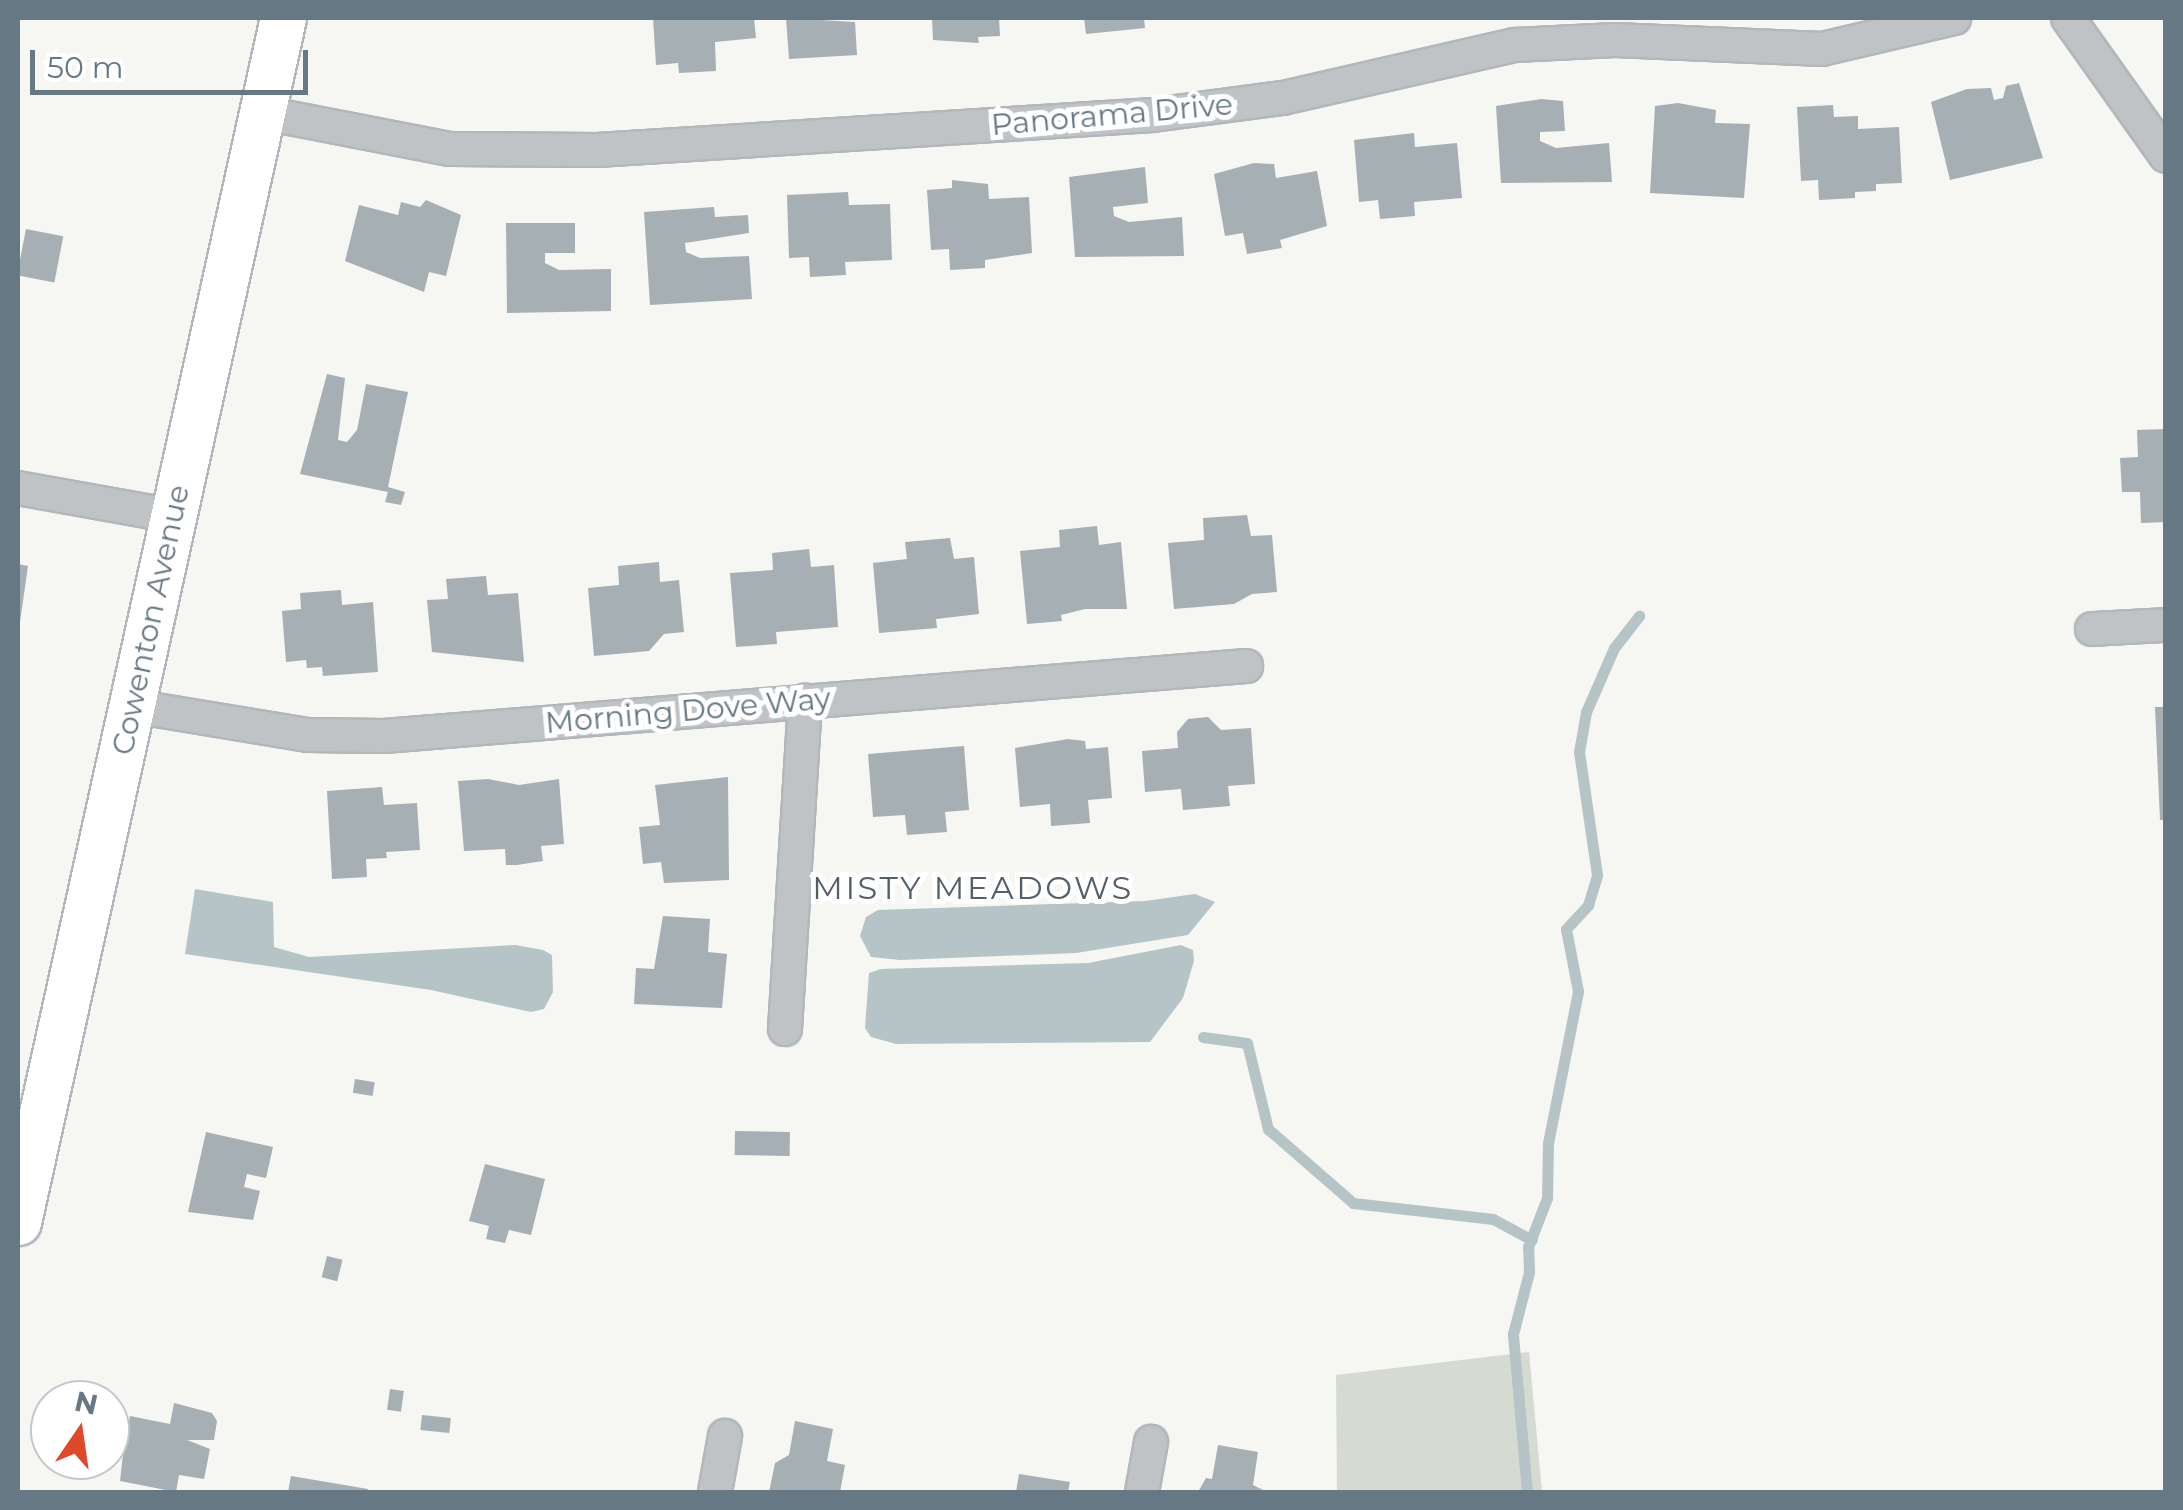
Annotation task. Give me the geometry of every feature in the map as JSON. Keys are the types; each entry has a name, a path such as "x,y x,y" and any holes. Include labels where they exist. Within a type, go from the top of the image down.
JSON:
{"street":[{"name":"Cowenton Avenue","path":"18,1222 283,18"},
{"name":"Panorama Drive","path":"264,113 450,149 597,150 1220,108 1542,42 1711,31 1822,49 1954,18"},
{"path":"2068,18 2166,156"},
{"path":"18,488 174,516"},
{"path":"2092,629 2166,625"},
{"name":"Morning Dove Way","path":"132,706 342,737 1246,666"},
{"path":"785,1030 806,702"},
{"path":"715,1492 725,1436"},
{"path":"1142,1492 1151,1442"}],"shaded area":[{"path":"195,889 273,902 274,947 309,957 515,945 543,950 552,955 553,992 544,1009 531,1012 431,990 185,954"},
{"path":"1195,894 1215,902 1188,935 1076,953 900,960 871,957 860,936 866,917 878,910 1145,901"},
{"path":"1181,945 1193,950 1194,961 1183,998 1150,1042 896,1044 871,1037 865,1028 869,973 881,969 1088,963"},
{"path":"1529,1352 1542,1492 1337,1492 1336,1375"}],"building":[{"path":"653,18 754,18 756,38 715,42 716,71 679,73 678,63 656,65"},
{"path":"786,18 855,22 857,55 789,59"},
{"path":"932,18 999,18 1000,36 978,37 979,43 933,40"},
{"path":"1084,18 1144,18 1145,28 1086,34"},
{"path":"2019,83 2043,158 1950,180 1931,102 1967,89 1991,88 1994,100 2003,98 2006,86"},
{"path":"1541,99 1563,101 1565,131 1540,132 1540,141 1556,148 1609,143 1612,182 1501,183 1496,106"},
{"path":"1678,103 1716,110 1715,123 1750,124 1744,198 1650,193 1655,106"},
{"path":"1833,105 1834,117 1858,116 1858,129 1899,127 1902,183 1876,184 1876,191 1855,192 1855,198 1819,200 1818,180 1801,181 1797,107"},
{"path":"1414,133 1415,147 1457,143 1462,198 1414,202 1415,216 1380,219 1378,200 1359,202 1354,140"},
{"path":"1254,163 1274,164 1276,178 1317,171 1327,226 1280,240 1282,248 1247,254 1243,233 1225,236 1214,174"},
{"path":"1145,167 1148,203 1113,207 1114,216 1129,222 1182,217 1184,256 1075,257 1069,177"},
{"path":"952,180 988,184 989,199 1029,197 1032,253 985,260 985,268 950,270 949,249 931,250 927,190 952,188"},
{"path":"848,192 849,205 890,204 892,260 845,262 846,275 810,277 809,257 789,258 787,195"},
{"path":"426,200 461,215 446,276 429,272 424,292 345,261 359,205 398,215 401,202 420,207"},
{"path":"714,207 715,217 748,215 749,233 685,243 686,252 700,258 749,256 752,299 650,305 644,212"},
{"path":"506,223 575,223 575,253 545,253 545,263 559,270 611,269 611,311 507,313"},
{"path":"26,229 63,236 54,282 18,275"},
{"path":"327,374 345,378 338,440 347,442 357,430 366,384 408,392 388,487 405,492 401,505 385,502 388,492 300,474"},
{"path":"2166,429 2166,522 2141,523 2140,492 2122,492 2120,458 2138,457 2137,430"},
{"path":"1247,515 1251,536 1272,535 1277,592 1252,594 1234,604 1174,609 1168,543 1204,540 1203,518"},
{"path":"1097,526 1099,545 1121,542 1127,609 1085,609 1061,615 1062,621 1027,624 1020,551 1060,547 1059,530"},
{"path":"950,538 954,559 974,557 979,614 936,619 937,628 879,633 873,563 907,559 905,542"},
{"path":"809,549 811,567 834,565 838,627 776,632 777,644 736,647 730,573 773,570 772,553"},
{"path":"659,562 660,582 679,580 684,632 664,634 649,651 594,656 588,588 619,585 618,566"},
{"path":"18,564 28,566 20,622 18,622"},
{"path":"486,576 488,595 518,593 524,662 432,652 427,600 448,599 446,579"},
{"path":"341,590 342,605 373,602 378,672 323,676 322,667 307,668 306,660 286,662 282,611 301,609 300,593"},
{"path":"2155,707 2166,707 2166,820 2160,820"},
{"path":"1208,717 1221,730 1251,728 1255,784 1228,786 1230,806 1183,810 1181,789 1145,792 1142,751 1178,748 1177,732 1188,719"},
{"path":"1068,739 1085,741 1086,749 1108,747 1112,798 1088,800 1090,823 1051,826 1050,804 1020,807 1015,748"},
{"path":"964,746 969,810 945,812 947,832 907,835 905,815 873,817 868,754"},
{"path":"728,777 729,880 664,883 661,862 643,864 639,827 660,825 655,785"},
{"path":"488,779 519,785 559,779 564,844 541,846 543,861 517,865 506,865 505,849 464,851 458,781"},
{"path":"382,787 384,805 417,803 420,850 386,852 387,858 366,859 367,877 332,879 327,791"},
{"path":"663,916 710,919 708,952 727,954 722,1008 634,1004 636,968 654,969"},
{"path":"355,1079 375,1082 373,1096 353,1093"},
{"path":"735,1131 790,1132 790,1156 735,1155"},
{"path":"206,1132 273,1147 266,1178 247,1174 244,1187 260,1191 253,1220 188,1212"},
{"path":"485,1164 545,1179 531,1235 509,1230 505,1243 486,1239 489,1226 469,1221"},
{"path":"327,1256 343,1260 337,1281 322,1277"},
{"path":"390,1389 404,1391 401,1412 387,1410"},
{"path":"174,1403 212,1413 217,1421 214,1440 187,1440 210,1449 204,1479 179,1475 176,1492 120,1481 130,1480 130,1416 170,1424"},
{"path":"422,1415 451,1418 449,1433 420,1430"},
{"path":"795,1421 833,1429 827,1461 845,1465 840,1492 769,1492 775,1463 789,1455"},
{"path":"1218,1445 1258,1452 1253,1485 1267,1492 1198,1492 1206,1478 1212,1479"},
{"path":"1019,1474 1070,1482 1068,1492 1016,1492"},
{"path":"291,1476 368,1489 288,1492"}],"waterway":[{"path":"1527,1492 1513,1334 1529,1272 1528,1247 1547,1198 1548,1143 1578,991 1566,929 1588,905 1597,875 1579,752 1586,712 1614,648 1639,616"},
{"path":"1203,1037 1247,1043 1268,1129 1353,1203 1493,1219 1532,1240"}],"district":[{"name":"MISTY MEADOWS","path":"973,888"}]}
